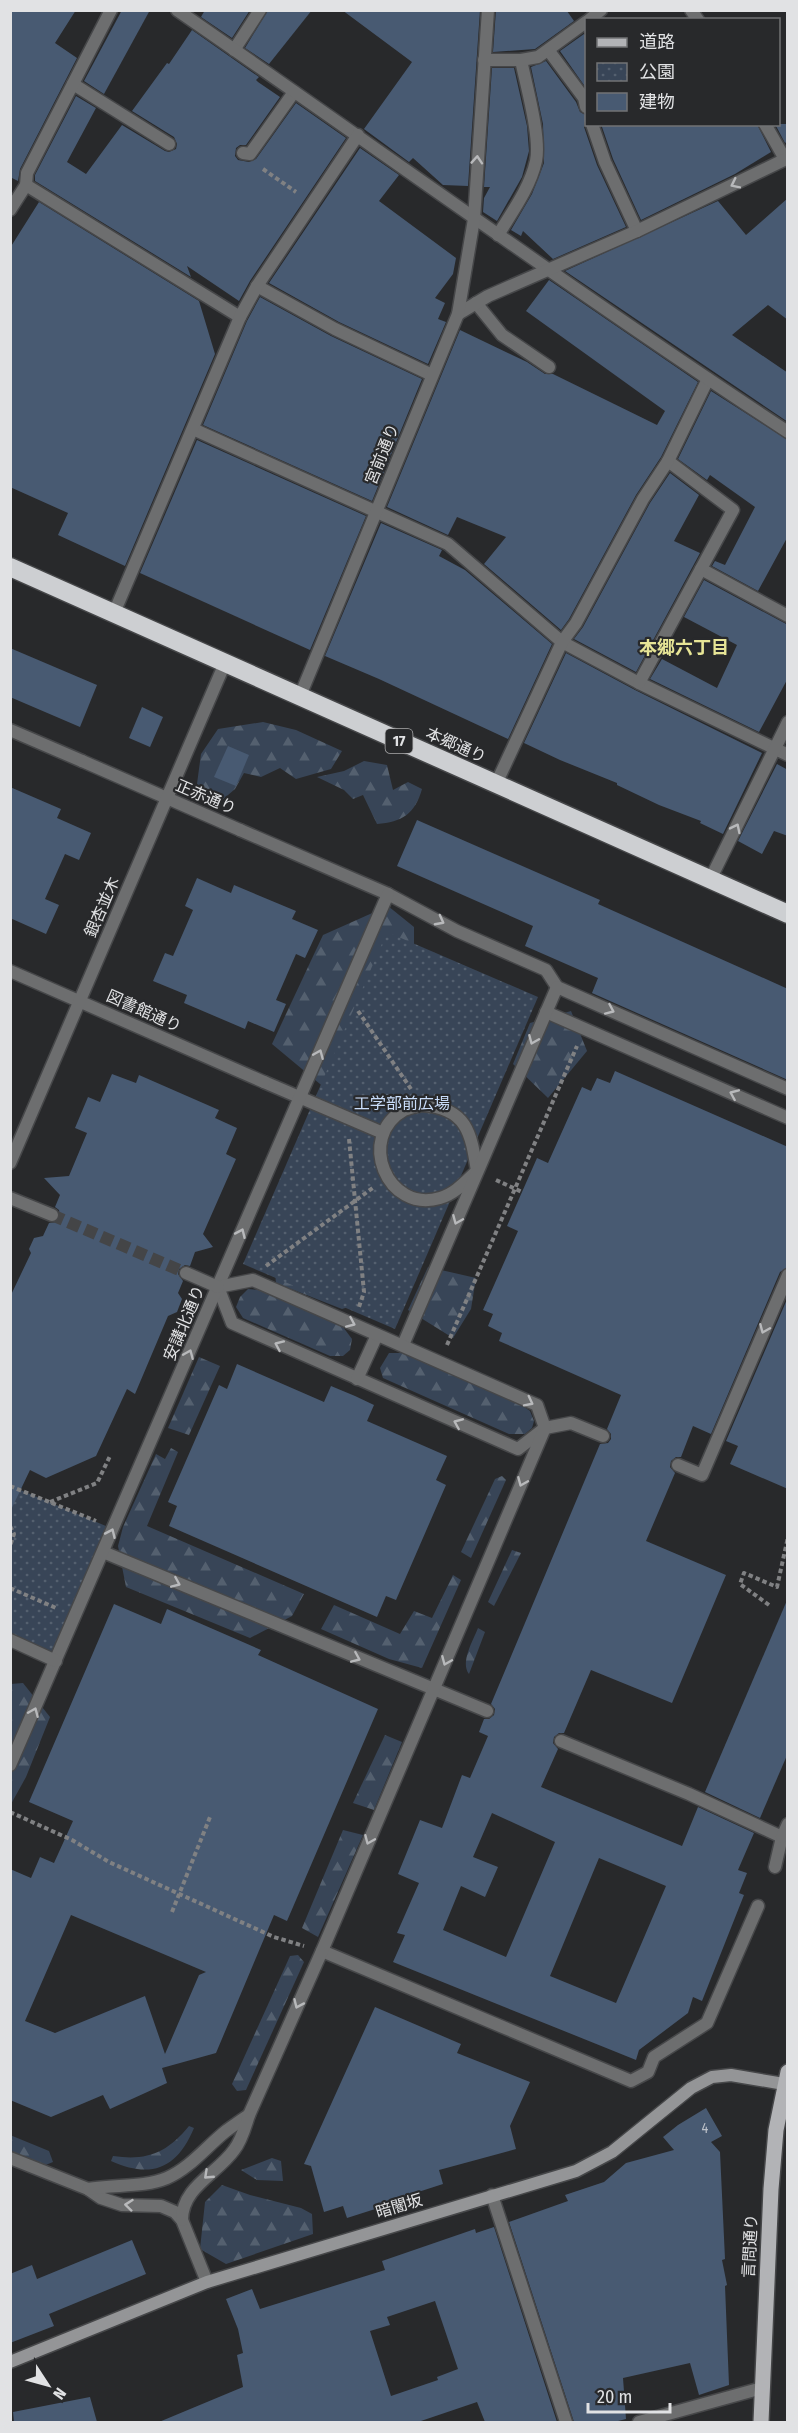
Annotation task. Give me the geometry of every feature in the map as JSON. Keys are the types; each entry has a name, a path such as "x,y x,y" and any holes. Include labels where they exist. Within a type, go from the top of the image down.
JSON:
{"highway":[{"name":"本郷通り","path":"10,567 788,914"}],"main road":[{"name":"言問通り","path":"761,2422 771,2189 776,2130 786,2078"}],"street":[{"path":"10,210 26,184 27,173 111,10"},
{"path":"177,10 358,135 474,219 788,432"},
{"path":"234,50 260,10"},
{"name":"宮前通り","path":"300,696 458,314 474,219 488,10"},
{"path":"484,60 522,60 538,57 585,23"},
{"path":"549,51 585,102"},
{"path":"498,235 525,190 537,158 522,60"},
{"path":"73,84 170,144"},
{"path":"247,153 294,92"},
{"path":"593,126 605,162 637,231"},
{"path":"458,314 547,269 637,231 786,159 766,126"},
{"path":"114,613 240,317 257,286 358,135"},
{"path":"26,184 240,317"},
{"path":"257,286 335,328 432,375"},
{"path":"476,303 502,335 549,367"},
{"path":"496,784 562,642 576,623 643,499 668,461 708,379"},
{"path":"193,429 448,544 562,642 788,755"},
{"path":"639,682 733,510 668,461"},
{"path":"701,569 788,616"},
{"name":"銀杏並木","path":"10,1163 225,663"},
{"path":"710,880 788,722"},
{"name":"正赤通り","path":"10,730 388,894 457,931 546,970 557,987"},
{"name":"安講北通り","path":"10,1766 388,894"},
{"name":"図書館通り","path":"10,971 383,1133"},
{"path":"403,1345 557,987 788,1089"},
{"path":"546,1012 788,1118"},
{"path":"422,1105 436,1106 451,1111 463,1122 471,1136 477,1171 453,1192 440,1198 424,1200 409,1197 396,1190 386,1178 380,1164 379,1149 383,1133 404,1110 422,1105"},
{"path":"10,1198 52,1215"},
{"path":"182,2220 182,2210 188,2197 234,2151 242,2137 249,2115 322,1951 545,1428 537,1405 254,1280 218,1287 186,1273"},
{"path":"678,1465 702,1474 788,1275"},
{"path":"218,1287 232,1323 518,1449 545,1428 572,1423 603,1436"},
{"path":"357,1380 377,1335"},
{"path":"103,1552 487,1711"},
{"path":"10,1640 56,1661"},
{"path":"561,1741 689,1794 782,1837"},
{"path":"775,1867 782,1837 788,1824"},
{"path":"322,1951 631,2081 648,2072 654,2056 707,2023 758,1906"},
{"name":"暗闇坂","path":"10,2362 207,2282 576,2171 612,2152 691,2088 712,2077 731,2074 786,2078"},
{"path":"88,2189 108,2185 149,2183 167,2178 185,2167 249,2115"},
{"path":"10,2158 88,2189 100,2198 122,2205 161,2206 175,2212 182,2220 207,2282"},
{"path":"492,2195 566,2422"},
{"path":"639,2422 762,2388"}],"path":[{"path":"247,153 265,171 312,203"},
{"path":"345,993 422,1105"},
{"path":"440,1362 585,1029"},
{"path":"347,1118 364,1292 353,1324"},
{"path":"477,1171 522,1192"},
{"path":"264,1267 386,1178"},
{"path":"50,1502 97,1484 110,1456"},
{"path":"10,1494 12,1486 72,1511"},
{"path":"10,1526 14,1534 10,1546"},
{"path":"770,1605 740,1584 744,1573 777,1587 788,1537"},
{"path":"10,1588 34,1598"},
{"path":"10,1812 72,1840 109,1862 274,1937 322,1951"},
{"path":"172,1912 210,1817"}],"green space":[{"path":"263,722 296,730 342,751 331,769 296,779 280,768 261,777 244,773 235,789 221,801 212,798 197,784 201,754 218,729"},
{"path":"364,761 387,765 393,790 408,782 422,789 411,811 400,819 377,824 363,795 353,799 344,790 317,777 344,771"},
{"path":"388,906 414,927 414,968 326,1089 272,1044 323,935"},
{"name":"工学部前広場","path":"387,932 538,997 395,1329 243,1264"},
{"path":"571,1011 587,1051 548,1098 513,1064 530,1023"},
{"path":"428,1267 476,1278 471,1309 453,1338 408,1310"},
{"path":"275,1273 355,1305 342,1309 276,1283"},
{"path":"248,1289 260,1290 343,1327 352,1339 350,1350 343,1356 330,1356 243,1318 236,1307 240,1297"},
{"path":"389,1353 403,1353 523,1406 530,1411 534,1421 532,1428 525,1434 509,1434 383,1378 380,1368"},
{"path":"199,1357 220,1366 189,1435 168,1428"},
{"path":"171,1448 178,1452 147,1526 304,1594 292,1616 250,1638 126,1587 118,1546 123,1527 156,1454 165,1459"},
{"path":"502,1476 506,1480 471,1558 461,1552 495,1479"},
{"path":"11,1486 113,1529 56,1661 11,1640"},
{"path":"512,1550 521,1553 494,1606 488,1602"},
{"path":"453,1575 461,1580 422,1668 389,1659 321,1629 334,1605 400,1634 414,1611 432,1618"},
{"path":"478,1628 485,1632 469,1674 467,1658"},
{"path":"23,1683 50,1717 26,1777 11,1804 11,1684"},
{"path":"385,1735 402,1742 374,1810 353,1803"},
{"path":"343,1830 363,1835 318,1937 302,1928"},
{"path":"298,1955 304,1962 246,2090 237,2091 232,2084 290,1956"},
{"path":"189,2126 194,2128 187,2142 171,2161 161,2167 138,2169 111,2161 113,2156 136,2157 156,2153 173,2143"},
{"path":"10,2135 49,2151 53,2162 43,2166 11,2152"},
{"path":"272,2158 281,2161 283,2181 257,2180 241,2170"},
{"path":"222,2185 301,2208 312,2214 313,2234 226,2264 200,2249 205,2202"}],"building":[{"path":"10,10 76,10 55,43 77,58 20,169 18,181 10,177"},
{"path":"122,10 150,10 104,94 84,81"},
{"path":"205,10 250,10 232,38 201,17"},
{"path":"268,10 312,10 269,64 245,48"},
{"path":"342,10 480,10 468,186 443,185 413,158 409,162 364,129 412,62"},
{"path":"496,10 561,10 567,11 574,21 535,49 493,52"},
{"path":"192,30 259,77 256,80 258,82 280,97 246,145 236,148 235,156 238,160 249,162 256,159 296,103 346,138 239,301 187,266 191,277 35,181 35,175 76,96 96,108 67,162 86,174 122,125 165,151 176,149 177,144 174,137 132,111"},
{"path":"584,34 585,87 560,51"},
{"path":"546,61 576,102 580,112 585,114 584,127 597,165 626,227 553,259 523,231 521,236 511,230 532,194 544,163 543,124 531,67"},
{"path":"492,68 514,68 527,126 529,151 522,177 497,221 483,212 484,198 490,187 484,187"},
{"path":"780,124 788,124 788,141 785,143 776,126"},
{"path":"602,126 758,126 771,152 735,174 641,220 613,159"},
{"path":"360,148 399,175 379,201 456,258 453,274 435,298 445,303 438,319 446,322 428,364 339,322 269,283"},
{"path":"788,198 788,320 768,305 732,335 788,373 788,422 565,271 718,201 746,235"},
{"path":"39,202 199,301 215,354 125,566 58,535 68,513 10,487 10,248"},
{"path":"549,280 698,382 661,457 636,495 561,630 484,564 506,537 457,517 448,535 387,507 460,330 527,362 545,374 553,374 657,425 665,411 526,311"},
{"path":"260,297 331,336 422,379 372,501 203,425 247,321"},
{"path":"711,391 788,440 788,536 758,591 712,566 715,561 725,565 755,507 710,475 707,480 678,459"},
{"path":"197,440 366,516 310,650 140,573"},
{"path":"670,473 699,495 674,541 700,553 636,672 574,639 583,627 650,503"},
{"path":"381,523 442,550 439,556 465,570 552,644 508,739 325,656"},
{"path":"704,580 788,625 788,678 759,732 650,679 662,659 717,688 737,645 684,617"},
{"path":"10,648 97,685 80,727 10,697"},
{"path":"566,653 762,753 723,834 700,823 701,821 659,805 617,783 524,743"},
{"path":"142,707 163,717 150,747 129,738"},
{"path":"228,746 249,755 236,786 214,777"},
{"path":"777,764 788,770 788,836 774,831 762,854 738,841"},
{"path":"10,787 61,809 57,818 91,833 79,860 65,854 45,899 59,905 46,934 10,918"},
{"path":"417,820 600,900 598,904 788,989 788,1080 592,993 598,978 525,946 533,926 397,866"},
{"path":"197,878 231,893 234,885 296,911 292,919 318,930 305,958 296,954 276,1000 286,1004 274,1032 248,1021 245,1029 184,1003 187,995 153,981 165,953 173,956 193,910 185,906"},
{"path":"615,1071 788,1147 788,1267 780,1272 711,1434 693,1426 681,1457 676,1457 671,1461 670,1467 675,1473 646,1541 726,1575 672,1703 591,1670 564,1733 559,1733 554,1737 553,1743 558,1749 541,1787 682,1846 698,1807 754,1833 738,1870 747,1873 739,1893 744,1895 702,2001 693,1997 688,2013 639,2050 636,2060 393,1962 405,1935 397,1933 419,1883 398,1874 420,1820 442,1828 462,1775 470,1778 488,1736 479,1732 484,1719 489,1719 494,1715 495,1709 491,1704 600,1444 608,1443 611,1439 611,1434 607,1429 621,1395 499,1341 502,1333 488,1326 493,1314 483,1310 518,1231 507,1226 537,1158 548,1163 582,1087 591,1091 597,1078 610,1083","holes":["492,1813 555,1842 506,1957 443,1930 461,1886 485,1897 498,1867 473,1857","599,1858 666,1886 616,2003 550,1976"]},
{"path":"112,1074 136,1083 139,1075 219,1110 215,1118 237,1128 226,1154 236,1159 203,1234 213,1247 195,1252 190,1266 185,1265 179,1269 178,1274 183,1281 178,1293 182,1299 177,1312 168,1316 135,1394 127,1389 96,1456 46,1478 30,1470 10,1512 10,1297 31,1253 29,1249 34,1238 43,1236 49,1223 57,1222 60,1218 59,1210 55,1207 60,1195 44,1178 69,1176 87,1133 75,1128 88,1097 100,1102"},
{"path":"788,1297 788,1489 730,1464 738,1446 726,1441"},
{"path":"237,1364 324,1402 331,1386 355,1396 374,1405 367,1421 447,1456 436,1480 446,1485 396,1600 386,1596 377,1617 169,1526 177,1506 168,1502 219,1385 227,1389"},
{"path":"788,1598 788,1753 760,1818 705,1792"},
{"path":"114,1604 161,1624 167,1609 261,1650 258,1655 378,1709 287,1921 274,1915 216,2053 162,2068 167,2083 110,2109 103,2095 51,2117 10,2100 10,1869 31,1878 40,1857 54,1863 73,1821 29,1802","holes":["71,1915 206,1972 199,1975 165,2054 145,1996 55,2033 25,2021"]},
{"path":"375,2007 461,2044 457,2053 530,2082 510,2126 516,2149 439,2170 443,2184 412,2194 413,2197 347,2218 343,2206 324,2212 311,2166 304,2164"},
{"path":"706,2108 722,2136 711,2142 720,2152 725,2259 722,2260 727,2285 725,2286 729,2385 699,2395 690,2363 623,2378 626,2419 614,2422 574,2422 509,2222 568,2201 565,2195 604,2182 626,2163 674,2150 663,2137"},
{"path":"494,2227 557,2422 485,2422 477,2402 418,2422 159,2422 243,2387 237,2355 243,2353 238,2329 226,2299 252,2289 260,2309 385,2270 382,2261 475,2229 476,2233","holes":["435,2301 458,2369 437,2377 438,2380 391,2396 370,2331 390,2325 387,2317"]},
{"path":"132,2240 146,2274 49,2314 54,2326 10,2343 10,2274 32,2265 37,2279"},
{"path":"90,2397 97,2422 14,2422 13,2412"}],"tunnel":[{"path":"52,1215 186,1273"}],"district":[{"name":"本郷六丁目","path":"684,648"}]}
